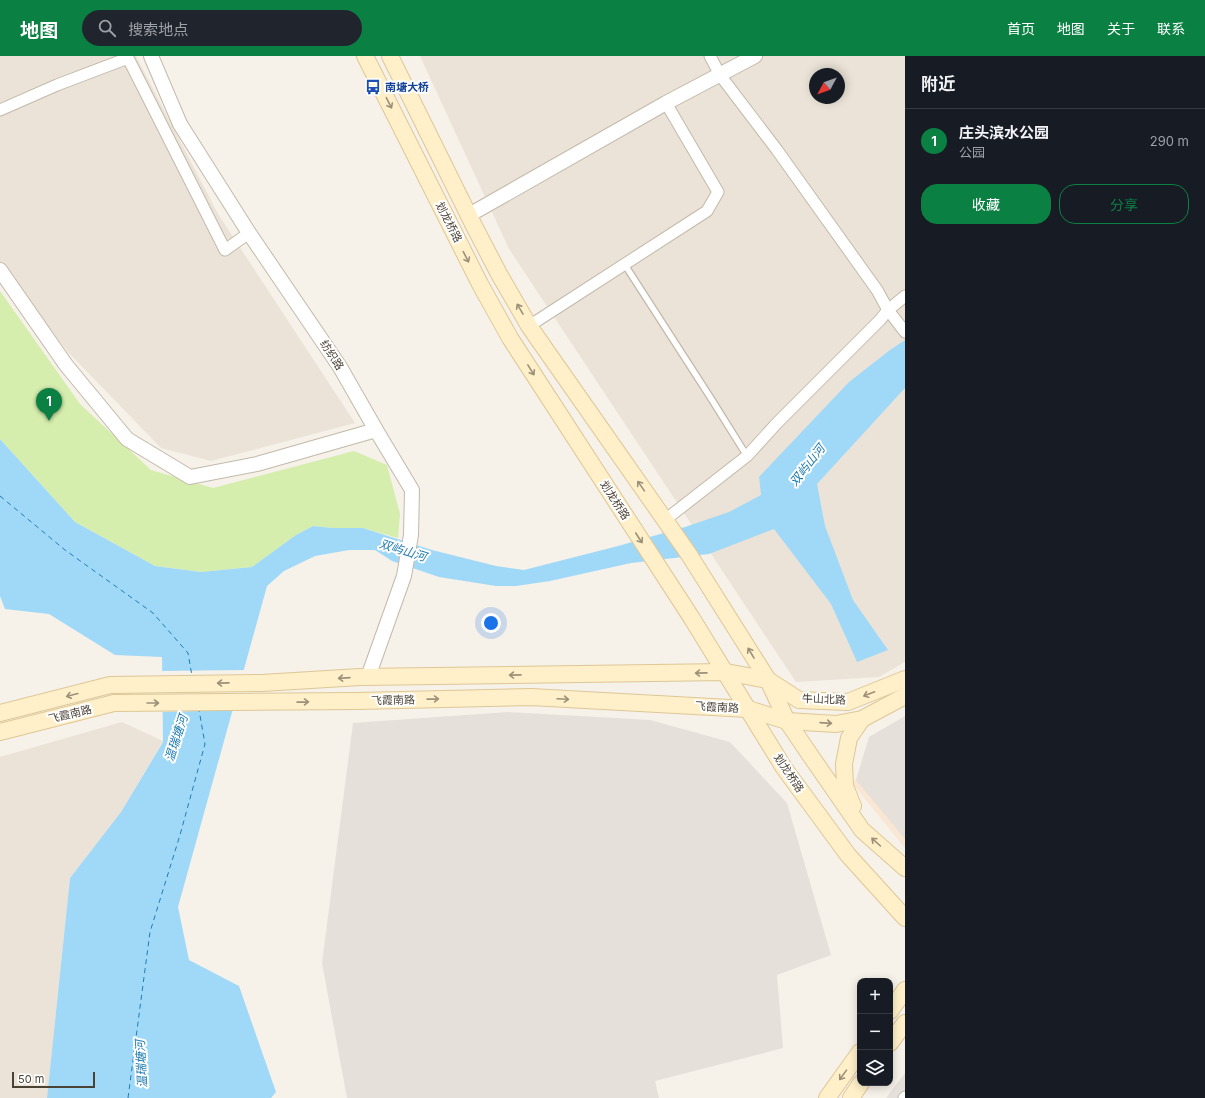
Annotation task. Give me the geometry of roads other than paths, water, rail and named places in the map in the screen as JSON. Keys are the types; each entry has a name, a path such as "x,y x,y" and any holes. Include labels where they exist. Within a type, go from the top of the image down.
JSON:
{"main road":[{"name":"划龙桥路","path":"366,56 480,284 510,338 726,672 784,768 848,855 905,918"},
{"name":"划龙桥路","path":"390,56 468,214 499,274 529,326 688,553 768,680 788,721 862,830 905,868"},
{"name":"飞霞南路","path":"0,713 110,685 262,683 368,677 726,672 768,680"},
{"name":"牛山北路","path":"768,680 799,700 848,702 905,679"},
{"name":"牛山北路","path":"788,721 836,724 862,719 905,696"},
{"name":"飞霞南路","path":"0,732 114,703 531,697 748,709 788,721"},
{"path":"862,719 849,738 844,764 845,786 862,830"},
{"path":"893,1007 905,990"},
{"path":"893,1040 905,1023"},
{"path":"827,1098 857,1056"},
{"path":"851,1098 859,1086"}],"street":[{"name":"纺织路","path":"152,56 180,124 249,233 340,367 412,490 411,534 404,576 368,677"},
{"path":"710,56 720,75 782,156 877,290 888,310 904,331"},
{"path":"468,214 755,56"},
{"path":"0,110 57,85 128,58 225,250 249,233"},
{"path":"529,326 707,211 718,192 666,104"},
{"path":"0,270 66,366 127,439 190,477 257,464 376,430"},
{"path":"665,520 747,456 782,418 880,320 888,310 905,296"}],"lane":[{"path":"625,265 747,456"}],"water":[{"path":"905,340 905,388 817,484 825,526 853,600 888,650 857,662 831,604 774,529 709,554 631,563 550,581 516,586 496,586 439,577 392,561 375,550 349,550 315,556 284,571 267,586 178,907 189,960 239,986 276,1092 271,1098 47,1098 70,878 121,812 163,742 162,657 115,655 49,614 5,609 0,596 0,439 75,522 155,566 201,572 252,567 296,535 313,526 332,528 363,528 432,550 496,566 524,570 685,527 729,512 761,495 759,477 849,382"}],"place":[{"name":"南塘大桥","path":"373,87"},
{"name":"庄头滨水公园","path":"49,421"}],"water label":[{"name":"双屿山河","path":"807,465"},
{"name":"双屿山河","path":"403,550"},
{"name":"温瑞塘河","path":"176,738"},
{"name":"温瑞塘河","path":"141,1064"}]}
